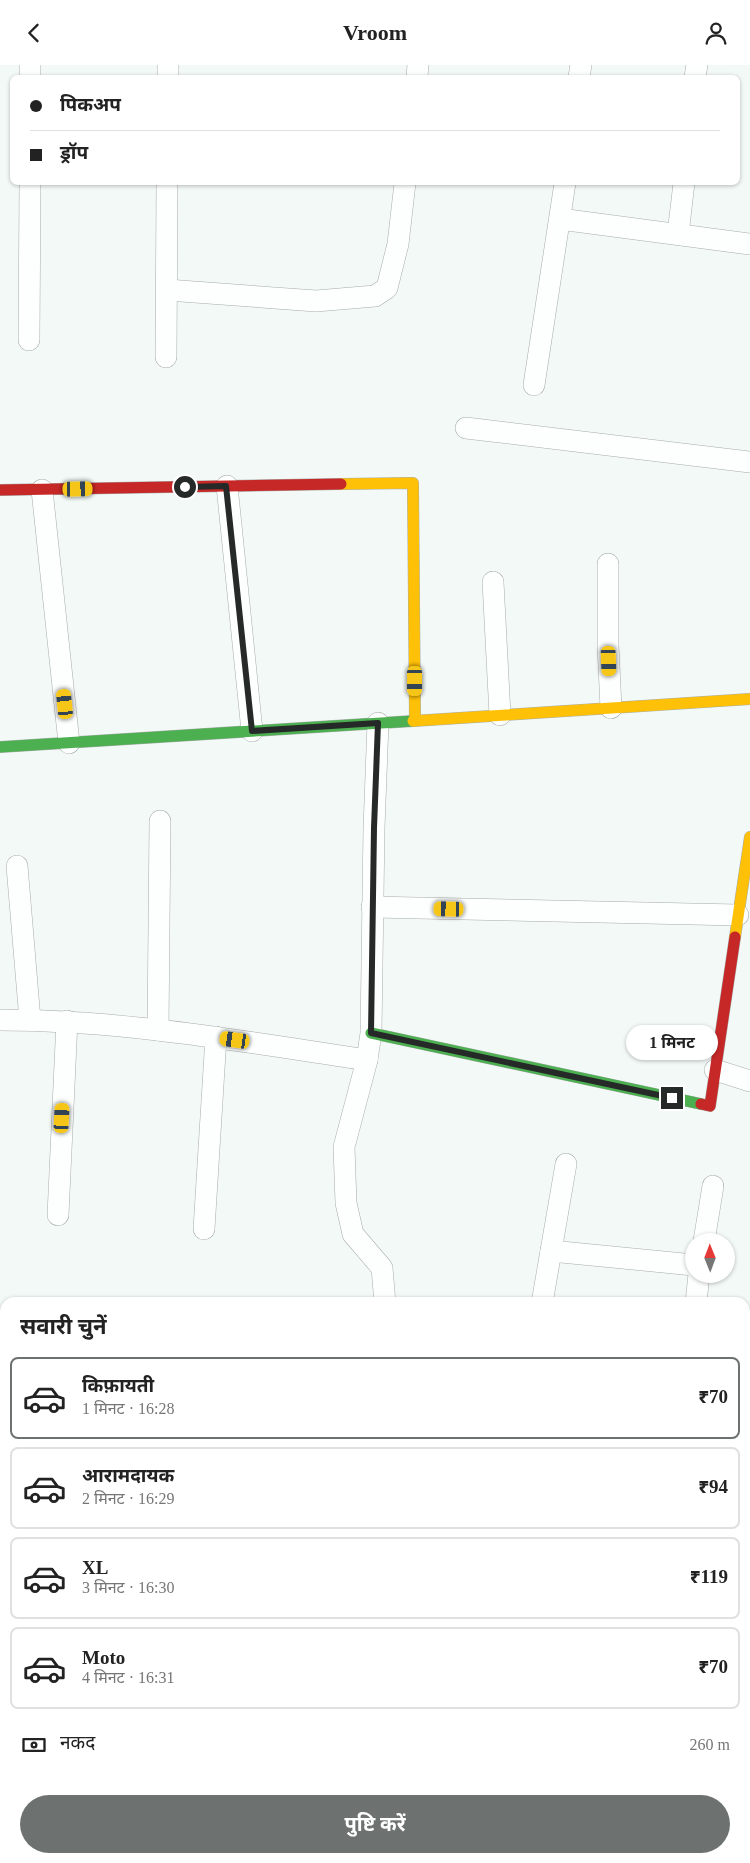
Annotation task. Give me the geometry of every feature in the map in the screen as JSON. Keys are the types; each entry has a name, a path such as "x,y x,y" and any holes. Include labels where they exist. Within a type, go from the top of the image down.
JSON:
{"street":[{"path":"29,340 30,185"},
{"path":"166,357 167,185"},
{"path":"167,290 316,301 375,296 387,288 391,275 398,244 405,185"},
{"path":"534,385 565,185"},
{"path":"678,234 684,185"},
{"path":"560,219 750,244"},
{"path":"466,428 750,463"},
{"path":"0,490 413,483 415,721"},
{"path":"226,486 252,731"},
{"path":"42,489 69,743"},
{"path":"608,564 608,645 611,708"},
{"path":"492,582 500,715"},
{"path":"0,747 750,699"},
{"path":"378,723 372,907 371,1033 368,1060 344,1147 346,1203 353,1235 382,1268 384,1297"},
{"path":"158,1030 160,821"},
{"path":"371,1033 710,1107 750,837"},
{"path":"17,866 30,1020"},
{"path":"372,907 738,915"},
{"path":"0,1020 67,1021 158,1030 368,1060"},
{"path":"58,1215 67,1021"},
{"path":"204,1229 216,1037"},
{"path":"715,1070 750,1081"},
{"path":"543,1297 566,1164"},
{"path":"705,1233 713,1186"},
{"path":"551,1251 685,1264"},
{"path":"697,1297 698,1283"}],"traffic: fast":[{"path":"0,747 413,721"},
{"path":"371,1033 701,1104"}],"traffic: slow":[{"path":"341,484 413,483 415,721"},
{"path":"413,721 750,699"},
{"path":"735,937 750,837"}],"traffic: jam":[{"path":"0,490 341,484"},
{"path":"701,1104 710,1106 735,937"}],"route":[{"path":"185,487 226,486 252,731 378,723 374,828 371,1033 672,1098"}]}
